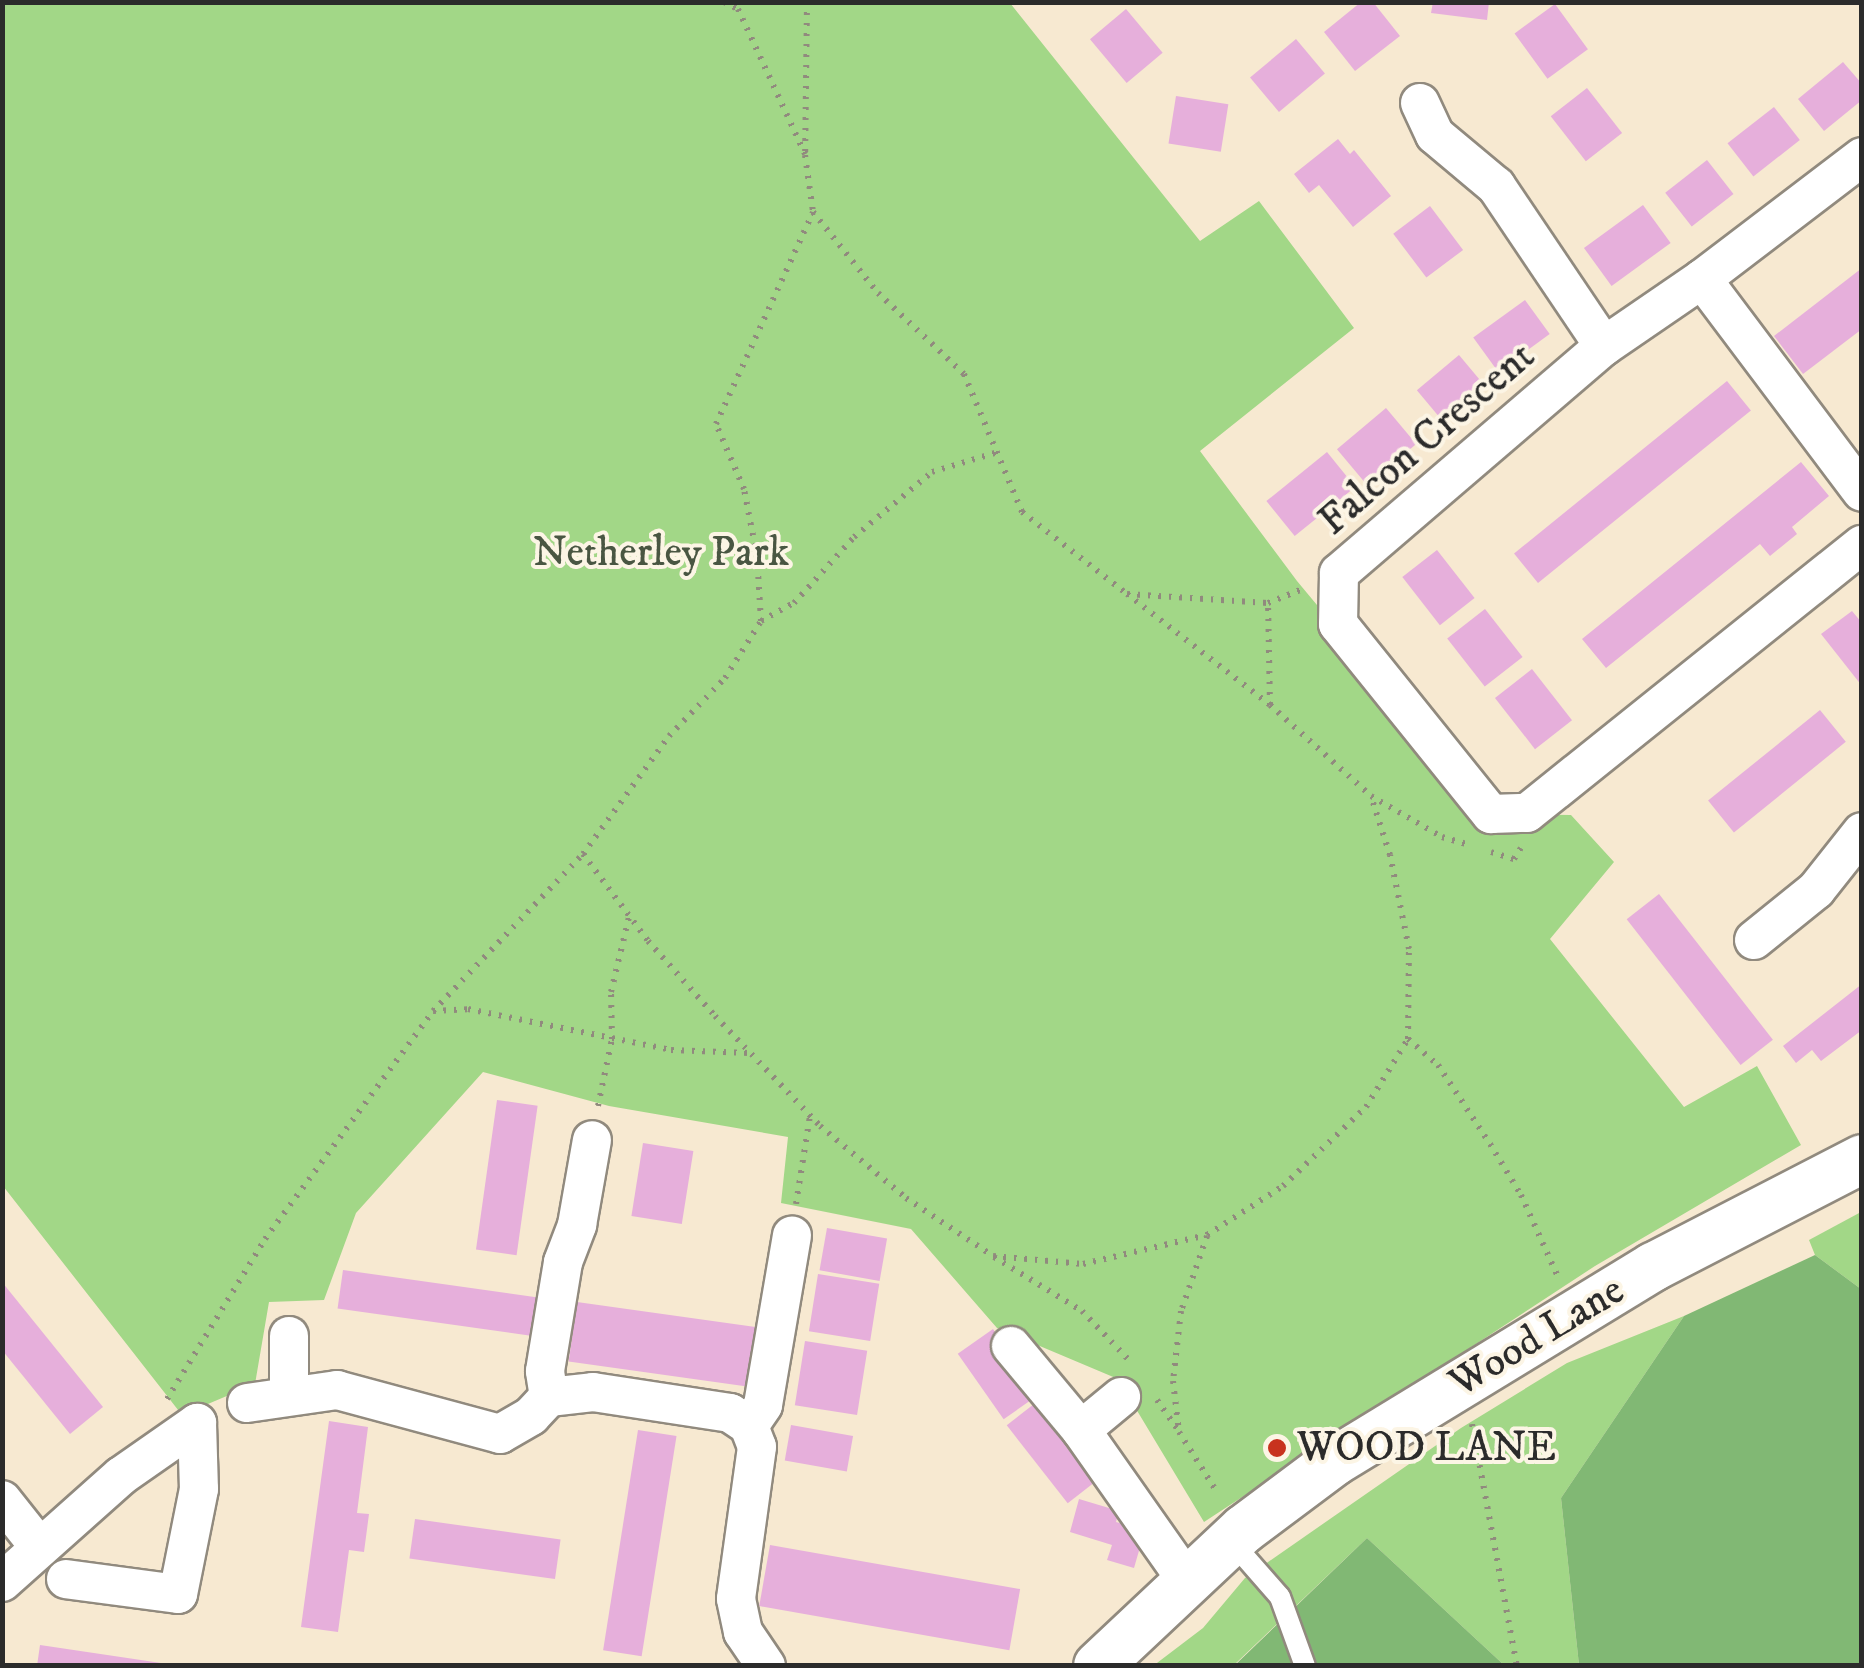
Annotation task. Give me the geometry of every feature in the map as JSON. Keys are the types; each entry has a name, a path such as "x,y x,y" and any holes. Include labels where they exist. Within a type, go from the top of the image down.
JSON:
{"street":[{"path":"1420,103 1435,134 1496,186 1604,346"},
{"name":"Falcon Crescent","path":"1862,157 1702,279 1604,346 1339,573 1338,624 1491,814 1528,813 1862,546"},
{"path":"1702,279 1862,492"},
{"path":"1754,940 1816,890 1862,832"},
{"path":"549,1397 545,1370 551,1334 592,1140"},
{"name":"Wood Lane","path":"1098,1666 1186,1581 1335,1461 1653,1267 1862,1159"},
{"path":"749,1426 762,1405 792,1235"},
{"path":"289,1336 289,1395"},
{"path":"1011,1346 1082,1430 1186,1581"},
{"path":"1082,1430 1136,1386"},
{"path":"247,1403 337,1390 500,1434 531,1416 549,1397 612,1395 730,1412 749,1426 757,1448 736,1599 742,1632 760,1663"},
{"path":"2,1582 121,1476 198,1423 200,1489 178,1594 66,1579"},
{"path":"2,1500 40,1548"}],"lane":[{"path":"1232,1542 1280,1597 1305,1666"}],"path":[{"path":"724,2 738,8 745,21 805,155"},
{"path":"807,2 805,155 813,212 878,293 964,374 1022,512 1270,705 1371,796 1442,837 1514,859 1524,845"},
{"path":"760,621 757,556 744,488 716,424 813,212"},
{"path":"158,1413 265,1239 433,1011 582,854 670,736 725,678 760,621 794,603 854,538 932,472 994,453"},
{"path":"1127,594 1268,603 1339,573"},
{"path":"1268,603 1270,705"},
{"path":"992,1256 1083,1264 1207,1235 1283,1186 1366,1106 1408,1039 1409,950 1390,856 1371,796"},
{"path":"582,854 629,916 810,1116 906,1198 1082,1310 1136,1386 1180,1432 1215,1488"},
{"path":"592,1140 612,1040 612,992 629,916"},
{"path":"433,1011 487,1012 545,1021 612,1040 671,1050 750,1053"},
{"path":"1408,1039 1438,1065 1522,1195 1560,1282"},
{"path":"792,1235 810,1116"},
{"path":"1180,1432 1173,1382 1182,1312 1207,1235"},
{"path":"1452,1388 1471,1416 1517,1666"}],"green space":[{"name":"Netherley Park","path":"3,2 1010,3 1200,241 1259,201 1354,328 1200,451 1297,581 1491,814 1571,815 1614,862 1550,939 1684,1107 1757,1066 1801,1145 1595,1266 1204,1522 1118,1379 997,1328 911,1229 781,1203 788,1137 609,1106 483,1072 356,1213 324,1300 269,1302 255,1384 182,1415 3,1186"},
{"path":"1861,1212 1861,1289 1815,1255 1809,1240"},
{"path":"1815,1255 1861,1289 1861,1665 1579,1665 1561,1498 1684,1316"},
{"path":"1684,1316 1561,1498 1579,1665 1504,1665 1367,1538 1234,1665 1153,1666 1203,1628 1245,1578 1461,1428 1567,1363"},
{"path":"1367,1538 1504,1665 1234,1666"}],"building":[{"path":"1361,2 1373,2 1400,36 1355,71 1324,32"},
{"path":"1433,2 1489,2 1487,20 1431,13"},
{"path":"1555,4 1588,49 1547,79 1515,33"},
{"path":"1126,9 1163,53 1127,83 1090,39"},
{"path":"1296,39 1325,73 1279,112 1250,78"},
{"path":"1843,62 1862,84 1862,100 1824,131 1798,99"},
{"path":"1587,88 1622,133 1586,161 1551,116"},
{"path":"1176,96 1228,104 1221,152 1168,143"},
{"path":"1774,107 1800,140 1753,176 1728,143"},
{"path":"1338,139 1350,154 1354,150 1391,196 1353,227 1319,185 1309,193 1294,174"},
{"path":"1707,160 1733,194 1692,227 1665,193"},
{"path":"1643,205 1671,243 1612,286 1584,248"},
{"path":"1430,206 1463,250 1426,278 1393,234"},
{"path":"1862,268 1862,329 1803,374 1774,336"},
{"path":"1525,300 1550,334 1498,372 1473,338"},
{"path":"1459,355 1486,387 1444,423 1417,390"},
{"path":"1727,381 1751,411 1538,583 1514,553"},
{"path":"1386,408 1416,444 1367,485 1337,449"},
{"path":"1327,452 1355,487 1295,536 1266,501"},
{"path":"1801,462 1829,496 1792,527 1797,534 1770,556 1760,544 1606,668 1582,639"},
{"path":"1437,550 1475,598 1440,625 1402,577"},
{"path":"1485,609 1523,657 1485,687 1447,639"},
{"path":"1852,611 1862,623 1862,686 1821,634"},
{"path":"1532,669 1572,720 1535,749 1495,698"},
{"path":"1820,710 1846,742 1734,832 1708,801"},
{"path":"1659,894 1773,1040 1741,1065 1627,919"},
{"path":"1862,984 1862,1030 1821,1061 1812,1050 1796,1063 1783,1046"},
{"path":"497,1100 538,1106 517,1255 476,1250"},
{"path":"643,1143 693,1151 682,1224 631,1216"},
{"path":"827,1228 887,1239 880,1281 820,1270"},
{"path":"343,1270 538,1297 533,1336 338,1309"},
{"path":"818,1274 879,1284 870,1341 809,1331"},
{"path":"2,1282 103,1407 70,1434 2,1350"},
{"path":"577,1302 757,1327 749,1387 569,1361"},
{"path":"993,1329 1039,1395 1004,1419 958,1354"},
{"path":"805,1341 867,1351 857,1415 795,1405"},
{"path":"1043,1397 1104,1475 1068,1503 1007,1425"},
{"path":"329,1421 368,1427 357,1513 369,1514 364,1552 349,1550 338,1632 301,1627"},
{"path":"791,1425 853,1436 847,1471 785,1460"},
{"path":"638,1430 677,1436 642,1656 603,1650"},
{"path":"1079,1499 1119,1511 1116,1522 1145,1530 1134,1568 1107,1560 1112,1545 1070,1532"},
{"path":"415,1519 561,1539 555,1579 409,1559"},
{"path":"770,1545 1020,1589 1009,1650 759,1606"},
{"path":"40,1645 161,1663 161,1666 37,1666"}],"place":[{"name":"WOOD LANE","path":"1277,1448"}]}
